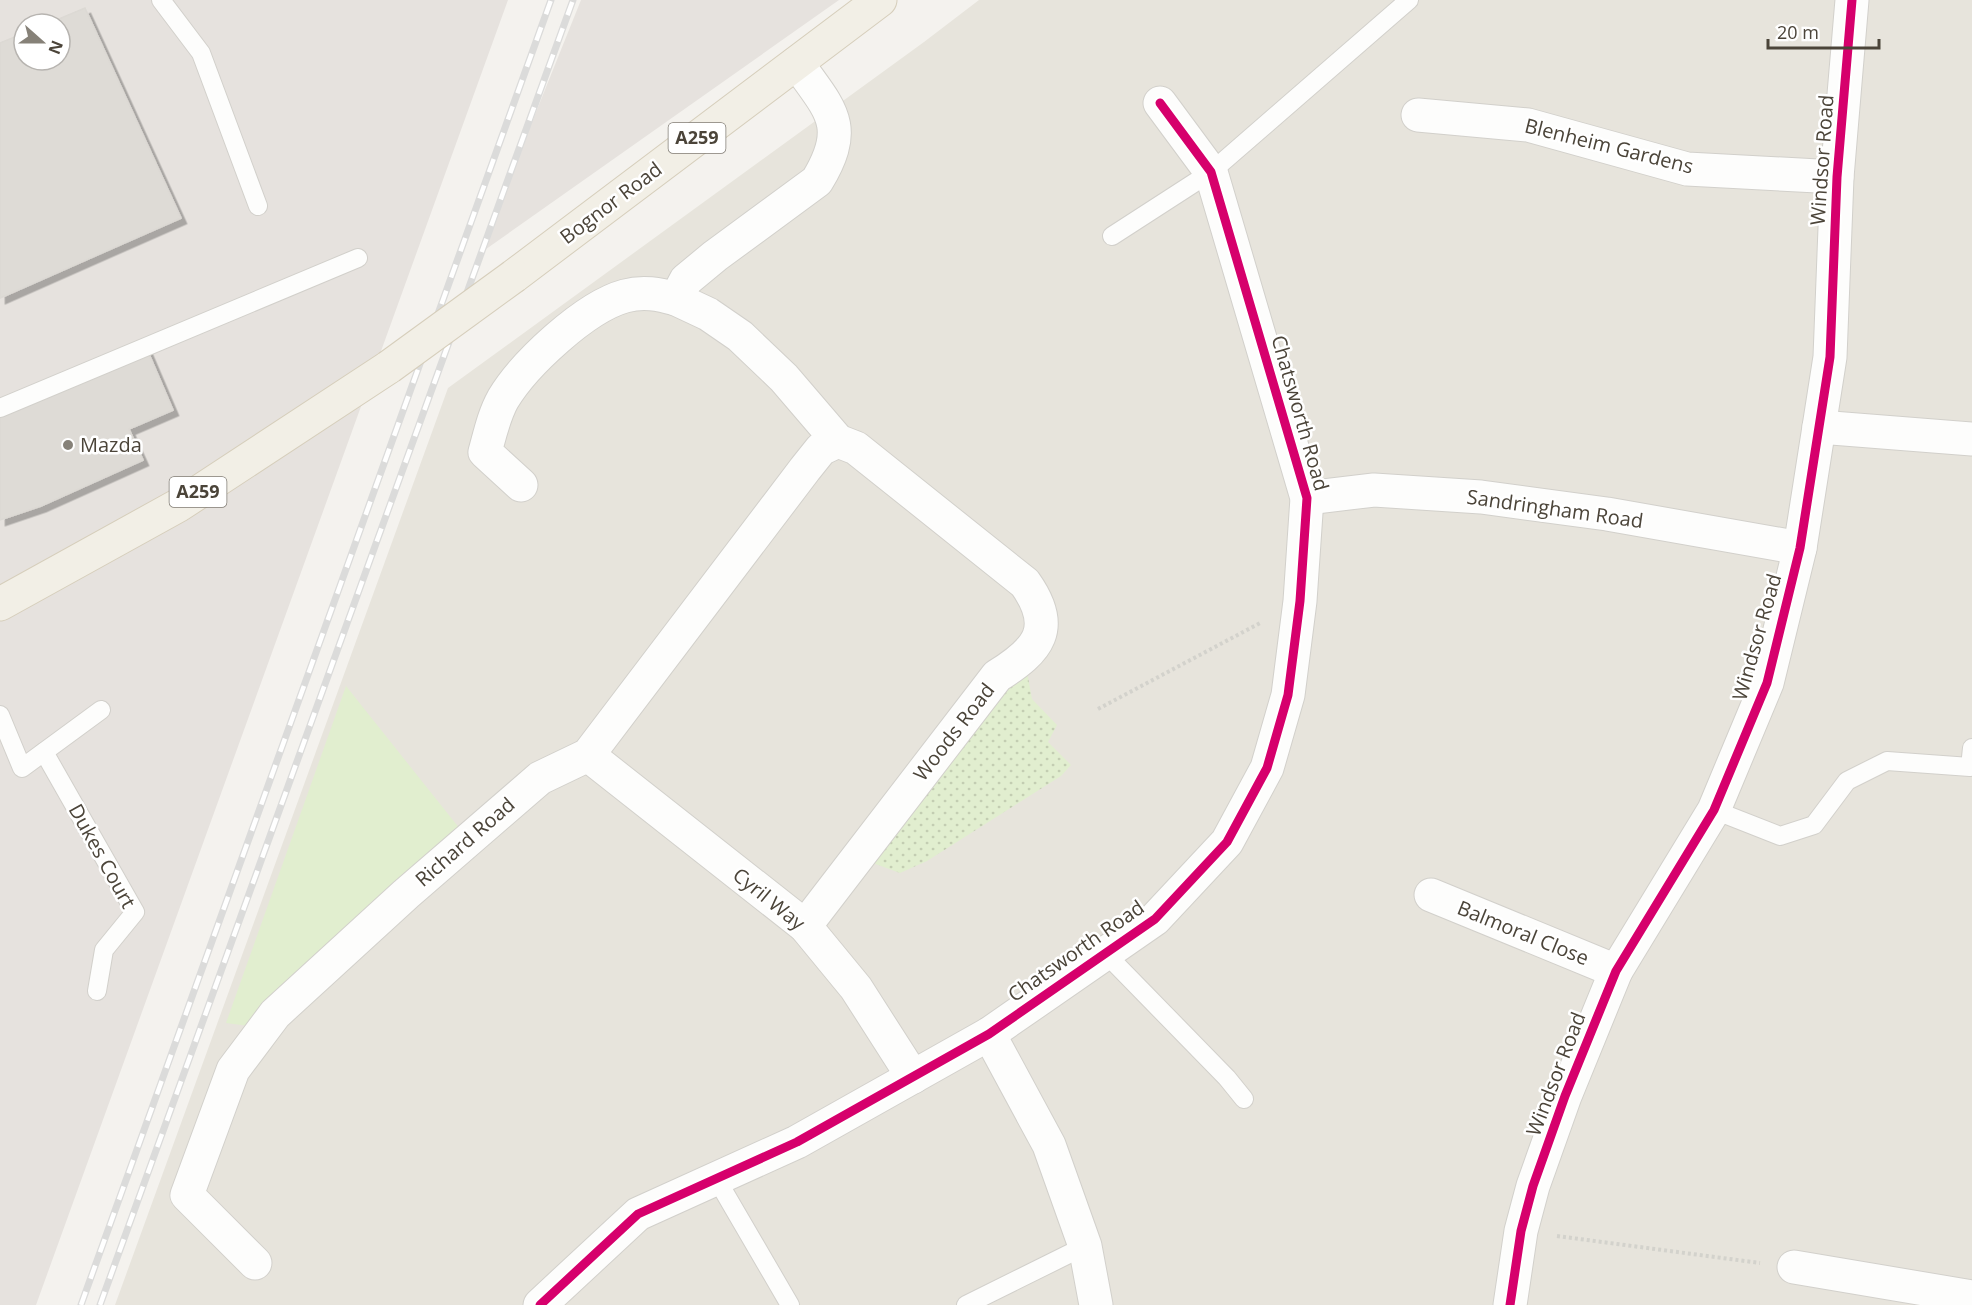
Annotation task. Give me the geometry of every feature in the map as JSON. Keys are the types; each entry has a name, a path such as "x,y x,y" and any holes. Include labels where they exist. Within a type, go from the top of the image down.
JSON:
{"main road":[{"name":"Bognor Road","path":"0,604 179,505 388,367 514,276 880,0"}],"street":[{"name":"Windsor Road","path":"1510,1305 1521,1231 1533,1186 1565,1096 1616,971 1714,810 1767,683 1800,548 1830,357 1837,177 1852,0"},
{"path":"676,299 686,280 817,181 827,165 836,130 830,111 797,63"},
{"name":"Chatsworth Road","path":"540,1305 638,1214 797,1142 989,1034 1155,919 1227,842 1268,768 1288,695 1300,602 1307,498 1210,171 1160,103"},
{"name":"Blenheim Gardens","path":"1418,115 1528,124 1687,168 1837,177"},
{"path":"521,485 485,452 492,426 503,400 541,354 597,308 610,301 641,293 656,293 676,299 708,314 740,336 784,378 838,441"},
{"path":"1819,427 1972,439"},
{"name":"Richard Road","path":"255,1263 187,1195 233,1070 275,1014 406,894 540,778 588,755 804,469 820,449 838,441"},
{"name":"Woods Road","path":"805,926 997,676 1016,664 1036,645 1040,630 1041,613 1036,598 1025,583 856,448 838,441"},
{"name":"Sandringham Road","path":"1307,498 1374,490 1481,497 1607,514 1800,548"},
{"name":"Cyril Way","path":"588,755 805,926 856,988 912,1077"},
{"name":"Balmoral Close","path":"1431,895 1616,971"},
{"path":"989,1034 1049,1145 1085,1246 1096,1305"},
{"path":"1794,1267 1972,1297"}],"lane":[{"path":"161,0 201,53 258,206"},
{"path":"1112,236 1210,171 1409,0"},
{"path":"0,408 358,258"},
{"path":"0,715 22,768 101,710"},
{"path":"1714,810 1780,836 1814,825 1847,781 1887,761 1970,766 1972,748"},
{"name":"Dukes Court","path":"44,752 135,912 104,950 97,991"},
{"path":"1106,953 1227,1078 1244,1099"},
{"path":"716,1178 790,1305"},
{"path":"966,1305 1085,1246"}],"path":[{"path":"1098,709 1300,602"},
{"path":"1521,1231 1794,1267"}],"shaded area":[{"path":"0,0 508,0 36,1305 0,1305"},
{"path":"581,0 839,0 479,254"},
{"path":"979,0 1972,0 1972,1305 115,1305 448,388"}],"green space":[{"path":"1027,672 1032,699 1057,725 1048,742 1071,765 1061,776 927,861 900,873 870,862 1003,689"},
{"path":"346,686 460,829 249,1026 226,1023"}],"building":[{"path":"85,8 181,218 0,298 0,43 12,38 12,72 72,72 72,13"},
{"name":"Mazda","path":"146,347 173,410 129,429 143,460 41,506 0,520 0,415"}],"railway":[{"path":"81,1305 551,0"},
{"path":"100,1305 573,0"}],"cycle path":[{"path":"1510,1305 1521,1231 1533,1186 1565,1096 1616,971 1714,810 1767,683 1800,548 1830,357 1837,177 1852,0"},
{"path":"540,1305 638,1214 797,1142 989,1034 1155,919 1227,842 1267,768 1288,695 1300,601 1307,498 1211,172 1160,103"}],"place":[{"name":"Mazda","path":"68,445"}]}
